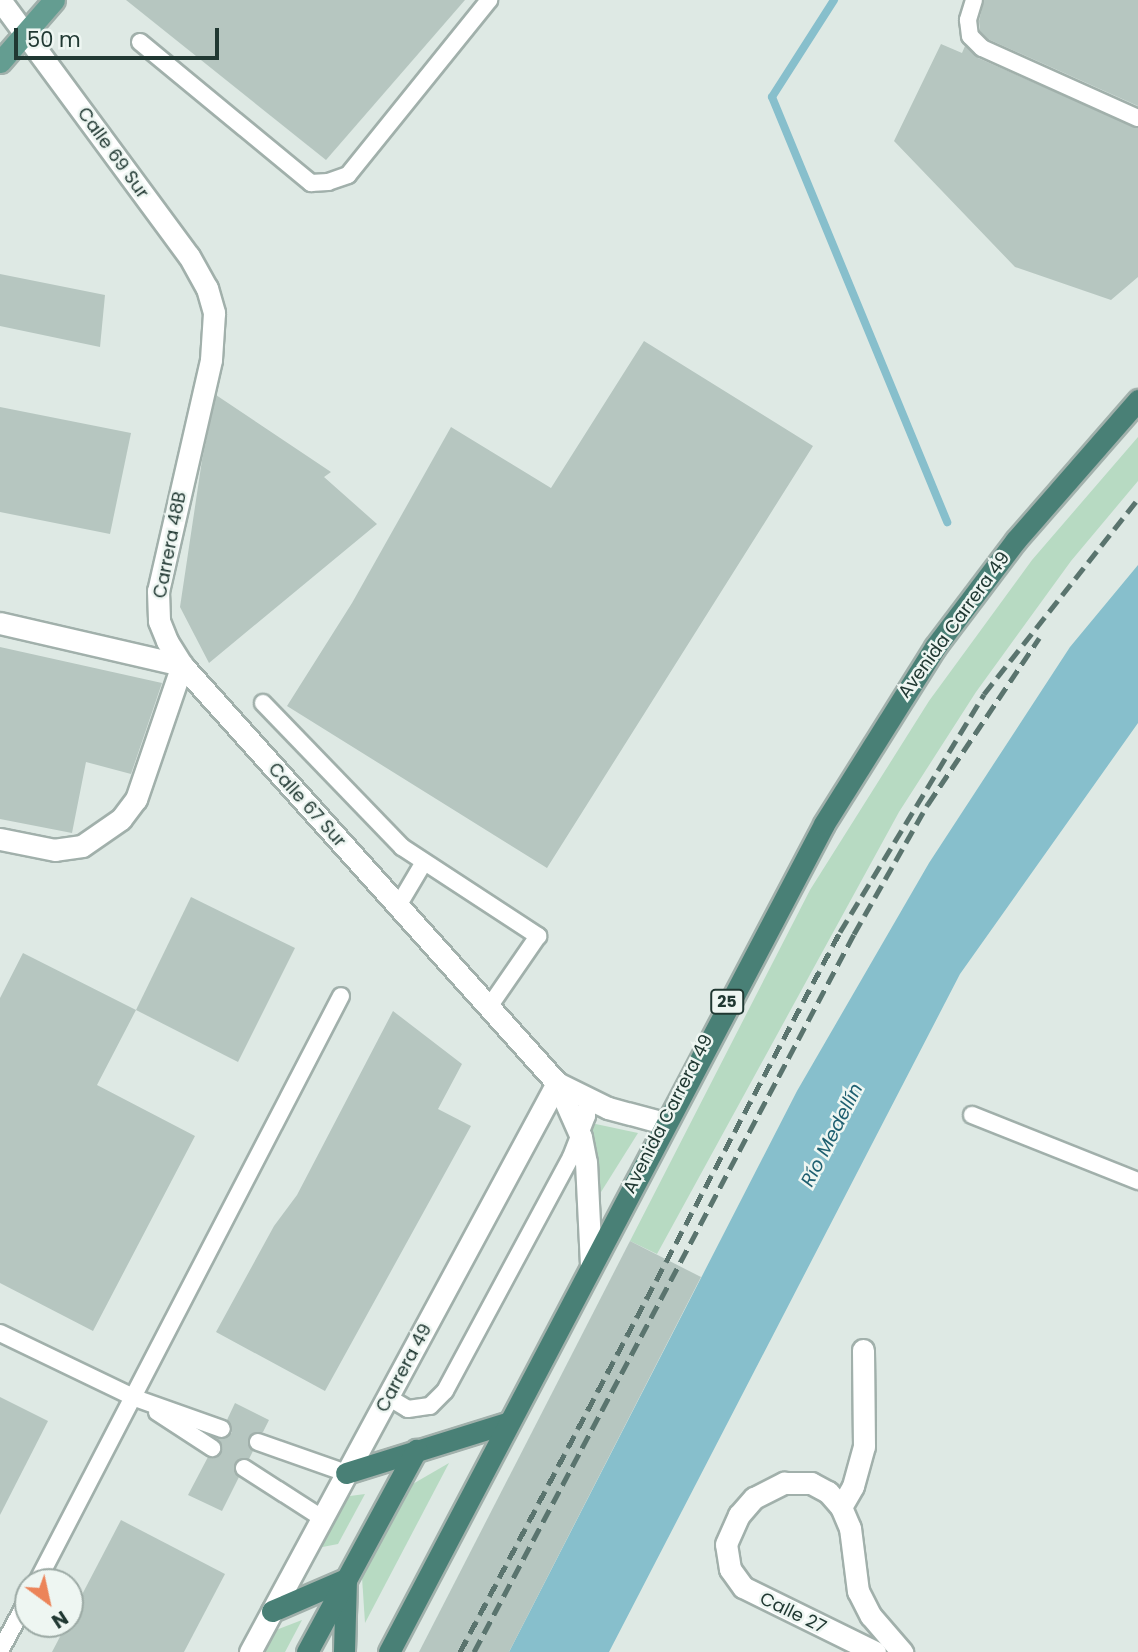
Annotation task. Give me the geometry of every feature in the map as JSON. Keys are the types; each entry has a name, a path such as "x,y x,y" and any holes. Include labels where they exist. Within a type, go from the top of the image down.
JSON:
{"highway":[{"name":"Avenida Carrera 49","path":"388,1652 766,926 886,721 1016,540 1138,400"},
{"path":"346,1474 507,1423"},
{"path":"307,1652 416,1450"},
{"path":"272,1611 346,1579"},
{"path":"344,1652 346,1579"}],"main road":[{"path":"0,62 54,0"}],"street":[{"name":"Calle 69 Sur","path":"0,0 189,256 207,288 214,313"},
{"name":"Carrera 48B","path":"182,665 159,621 158,591 211,360 214,313"},
{"path":"0,624 182,665 136,799 101,836 82,846 55,850 0,839"},
{"name":"Calle 67 Sur","path":"182,665 557,1083 581,1137 591,1264"},
{"name":"Calle 67 Sur","path":"557,1083 587,1099 664,1123"},
{"name":"Carrera 49","path":"250,1652 557,1083"},
{"path":"863,1350 864,1446 853,1486 841,1507 850,1528 858,1591 870,1616 902,1652"},
{"name":"Calle 27","path":"841,1507 811,1483 784,1483 754,1498 739,1515 726,1544 730,1569 743,1587 777,1608 875,1652"}],"lane":[{"path":"140,42 311,183 328,182 348,175 489,0"},
{"path":"974,0 968,20 970,36 982,48 1138,118"},
{"path":"263,703 402,847 538,936 489,1007"},
{"path":"398,906 424,862"},
{"path":"44,1568 135,1398 341,996"},
{"path":"387,1397 408,1409 430,1406 445,1391 581,1137 587,1099"},
{"path":"972,1115 1138,1181"},
{"path":"0,1333 135,1398 222,1429"},
{"path":"135,1398 212,1448"},
{"path":"258,1442 346,1474"},
{"path":"244,1468 322,1518"},
{"path":"0,1651 14,1625"}],"green space":[{"path":"1138,437 1138,481 1071,561 976,692 899,812 657,1254 630,1241 810,890 929,701 1032,560"},
{"path":"591,1123 638,1133 596,1200"},
{"path":"449,1463 365,1623 362,1577 411,1485"},
{"path":"365,1494 338,1544 307,1550 335,1498"},
{"path":"302,1620 285,1652 254,1652 263,1635"}],"water":[{"name":"Río Medellín","path":"1138,565 1138,723 960,974 609,1652 509,1652 797,1091 929,863 1070,647"}],"building":[{"path":"126,0 465,0 326,160"},
{"path":"984,0 1138,0 1138,106 988,39 980,31 979,21"},
{"path":"941,44 962,53 965,46 978,58 1138,128 1138,277 1111,300 1015,267 894,141"},
{"path":"0,274 105,295 100,347 0,326"},
{"path":"644,341 813,446 547,868 287,706 352,603 451,427 551,488"},
{"path":"216,395 331,472 324,477 377,524 209,663 180,607 202,460"},
{"path":"0,407 131,433 110,534 0,512"},
{"path":"0,647 162,683 131,774 86,762 72,833 0,819"},
{"path":"191,897 295,948 238,1062 136,1010"},
{"path":"23,953 136,1010 97,1085 195,1136 93,1331 0,1283 0,998"},
{"path":"393,1011 462,1064 438,1109 471,1126 325,1391 216,1332 274,1226 297,1195"},
{"path":"630,1241 701,1277 509,1652 419,1652"},
{"path":"0,1397 48,1421 0,1515"},
{"path":"235,1403 269,1420 263,1432 248,1438 253,1451 249,1459 235,1463 239,1477 222,1511 188,1495 208,1457 221,1453 217,1438 232,1433 227,1420"},
{"path":"121,1520 225,1574 184,1652 52,1652 59,1638 84,1638 84,1591"}],"waterway":[{"path":"834,0 772,97 947,522"}],"railway":[{"path":"460,1652 840,932 984,694 1138,499"},
{"path":"474,1652 854,934 928,804 1039,638"}]}
